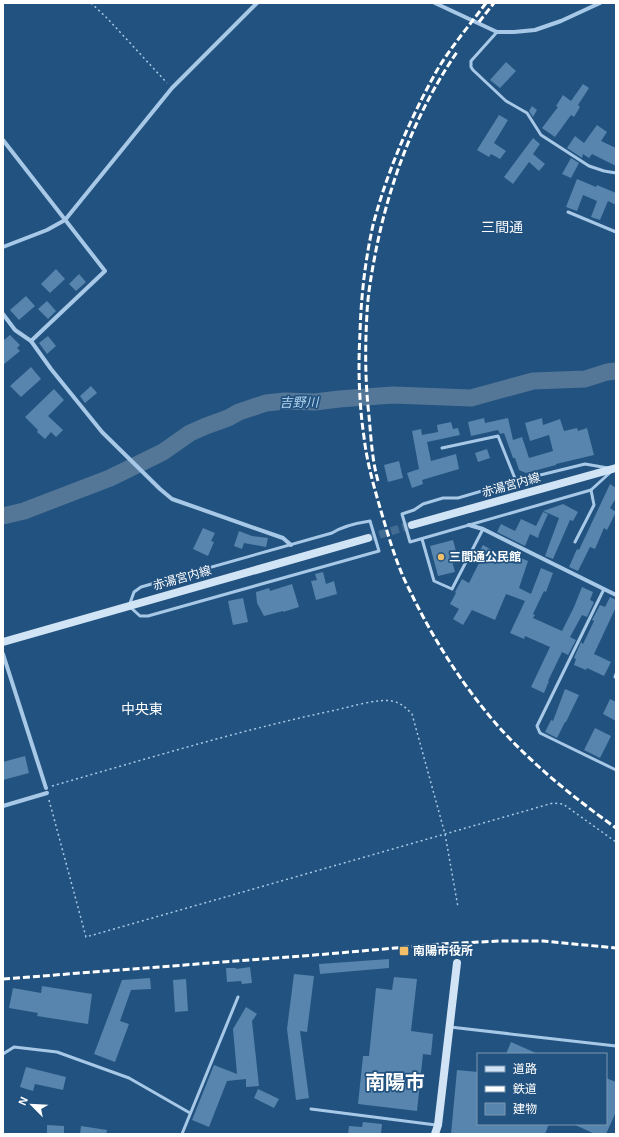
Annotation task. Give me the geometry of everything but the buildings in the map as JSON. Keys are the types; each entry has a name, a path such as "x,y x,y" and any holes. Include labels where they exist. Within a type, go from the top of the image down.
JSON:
{"main road":[{"name":"赤湯宮内線","path":"412,525 615,469"},
{"name":"赤湯宮内線","path":"3,642 368,538"},
{"path":"435,1134 438,1125 457,963"}],"street":[{"path":"3,247 47,230 65,220 172,88 257,3"},
{"path":"435,3 497,32 535,30 562,21 600,3"},
{"path":"3,140 105,271 31,341"},
{"path":"3,314 16,330 31,341 51,369 102,432 172,499 283,538 291,545"},
{"path":"469,525 483,529 616,595"},
{"path":"3,654 46,788"},
{"path":"3,806 47,793"}],"lane":[{"path":"497,32 471,61 473,70 506,101 527,113 541,135 589,166 616,173"},
{"path":"568,212 616,232"},
{"path":"442,448 498,436 516,481"},
{"path":"585,464 615,469 591,490 410,542 402,514 414,510 423,504 443,498 458,498 516,481 585,464"},
{"path":"575,542 594,505 591,490"},
{"path":"370,521 379,551 148,616 140,616 129,606 134,592 141,587 332,533 339,529 358,523 370,521"},
{"path":"422,539 434,581 452,589 483,529"},
{"path":"604,589 537,726 540,733 616,770"},
{"path":"182,1134 238,997"},
{"path":"450,1027 616,1046"},
{"path":"3,1054 14,1047 57,1052 129,1078 190,1113"},
{"path":"311,1109 438,1125"}],"path":[{"path":"91,3 172,88"},
{"path":"46,788 300,717 374,702 391,701 404,705 412,714 444,834 458,907"},
{"path":"47,793 86,937 553,803 563,804 616,842"}],"waterway":[{"name":"吉野川","path":"3,516 24,511 110,478 163,452 190,433 239,412 266,403 285,401 315,402 393,395 471,398 533,381 585,379 607,372 616,371"}],"tunnel":[{"path":"368,538 412,525"}],"railway":[{"path":"486,3 447,54 426,90 392,166 373,225 364,279 359,346 360,398 365,447 378,502 401,572 419,609 450,662 485,711 511,740 554,780 616,828"},
{"path":"479,22 494,3"},
{"path":"378,481 372,448 366,364 369,289 373,266 389,198 406,147 429,98 457,52"},
{"path":"3,979 441,944 499,941 543,941 616,948"}],"place":[{"name":"三間通公民館","path":"441,557"},
{"name":"南陽市役所","path":"404,951"}],"district":[{"name":"三間通","path":"502,227"},
{"name":"中央東","path":"142,709"},
{"name":"南陽市","path":"395,1082"}]}
